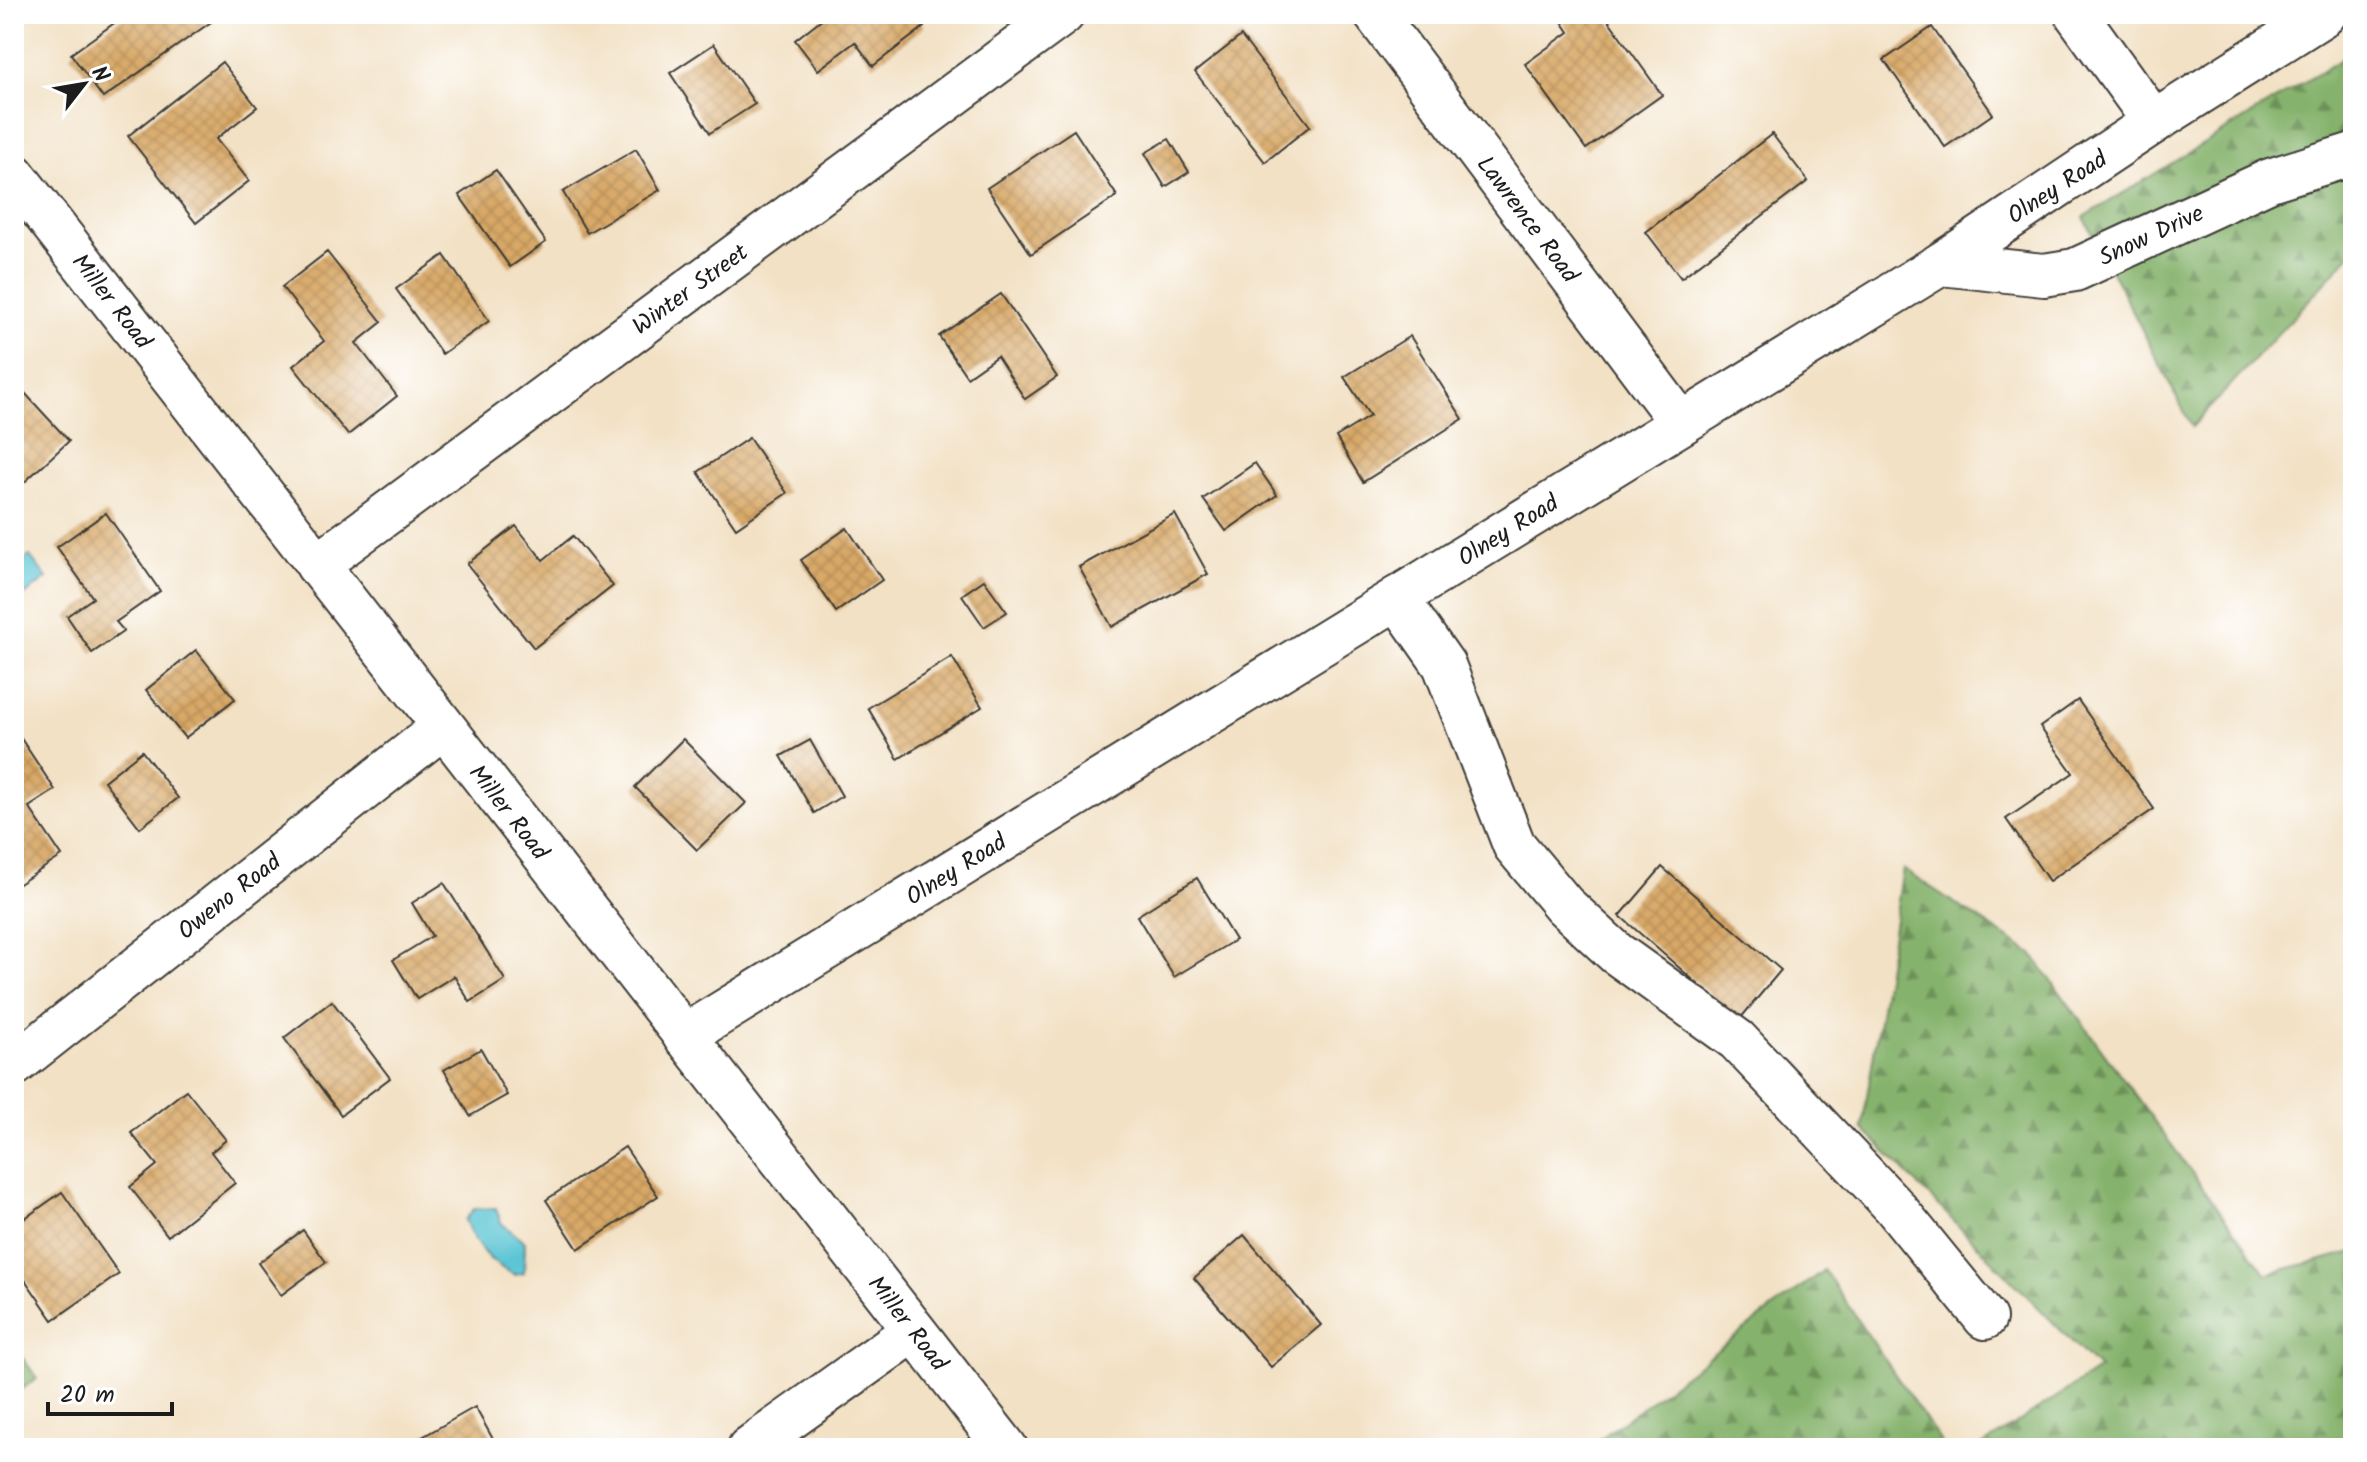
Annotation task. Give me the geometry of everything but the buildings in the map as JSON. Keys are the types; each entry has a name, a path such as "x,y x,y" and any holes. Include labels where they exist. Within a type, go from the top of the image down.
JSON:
{"street":[{"name":"Winter Street","path":"317,565 1063,14"},
{"name":"Lawrence Road","path":"1375,14 1681,423"},
{"path":"2076,14 2154,122"},
{"name":"Olney Road","path":"684,1036 1941,264 2154,122 2325,14"},
{"name":"Snow Drive","path":"1941,264 2044,275 2075,270 2270,180 2353,154"},
{"name":"Miller Road","path":"14,175 1006,1448"},
{"path":"1397,598 1444,665 1514,845 1564,905 1616,953 1737,1040 1893,1205 1985,1318"},
{"name":"Oweno Road","path":"14,1065 443,727"},
{"path":"749,1448 913,1331"}],"green space":[{"path":"2353,52 2353,252 2192,427 2084,217"},
{"path":"1903,869 2032,954 2266,1274 2353,1252 2353,1448 1979,1448 2099,1369 1862,1128"},
{"path":"1824,1270 1945,1448 1588,1448"},
{"path":"14,1346 37,1378 14,1395"}],"water":[{"path":"30,556 47,578 14,603 14,568"},
{"path":"496,1208 501,1223 525,1242 524,1273 515,1275 484,1253 465,1220 474,1209"}]}
